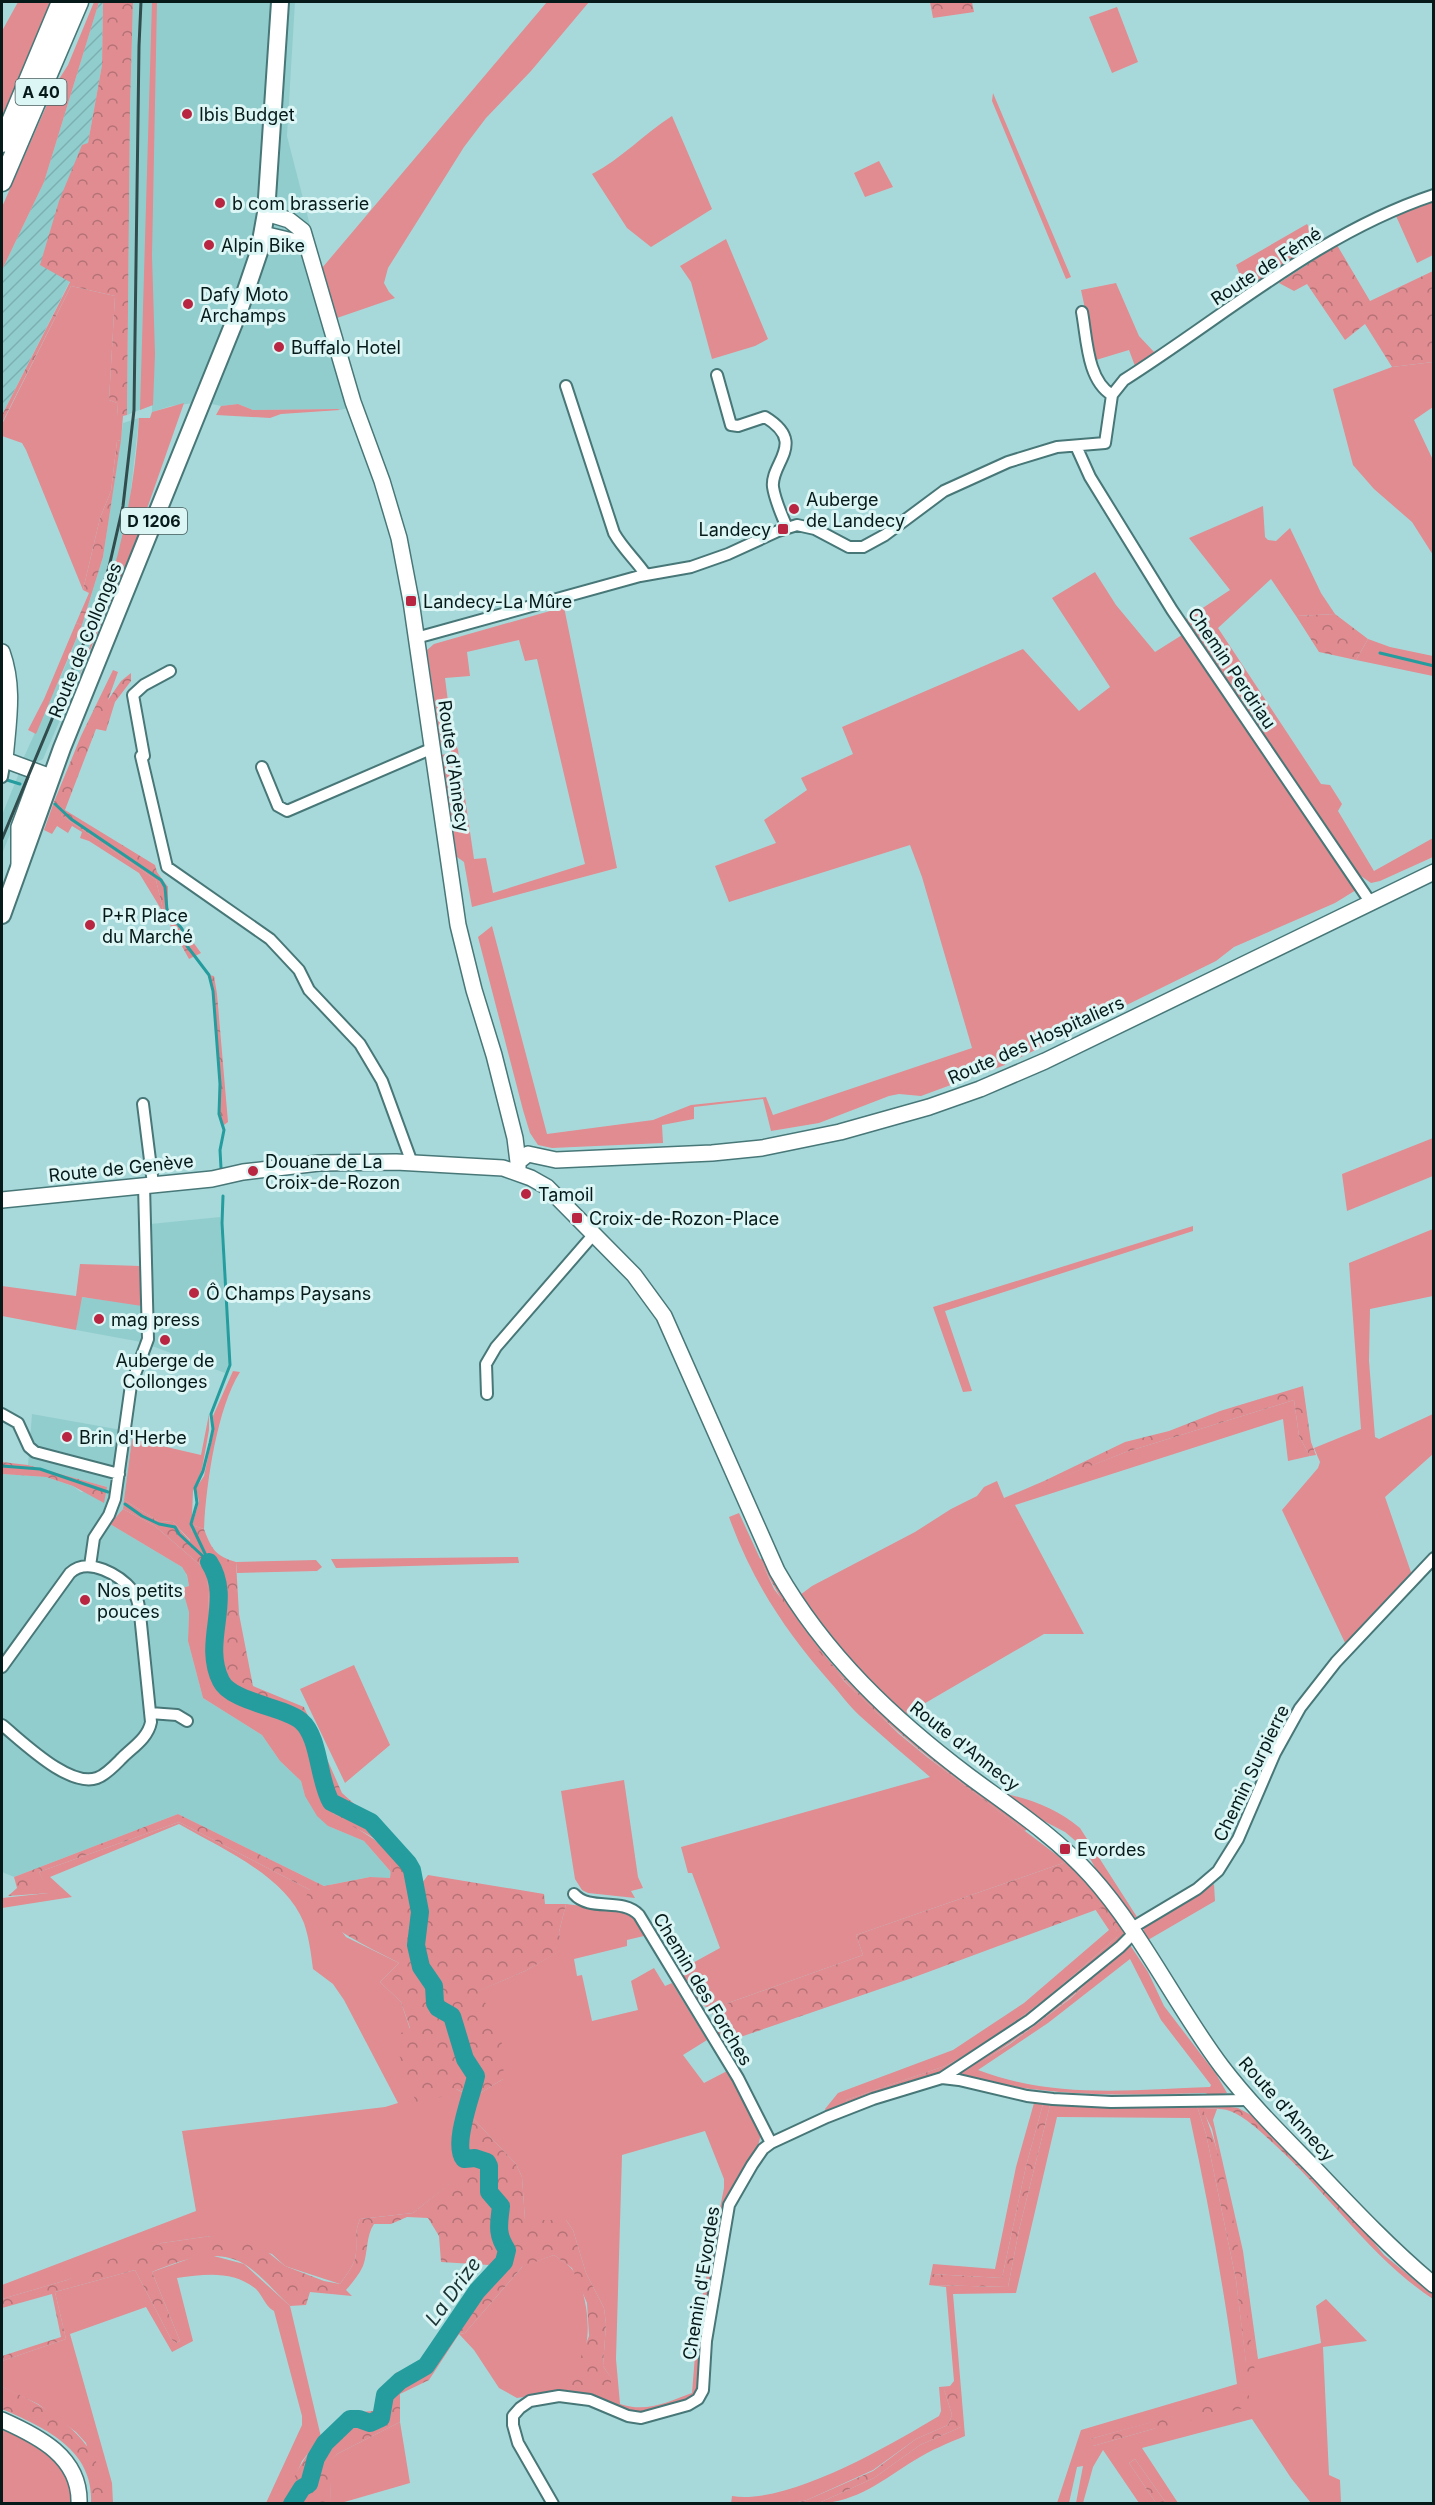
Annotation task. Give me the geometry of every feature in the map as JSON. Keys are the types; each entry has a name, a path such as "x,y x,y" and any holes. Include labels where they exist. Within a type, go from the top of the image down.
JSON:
{"highway":[{"name":"A 40","path":"2,143 61,2"},
{"name":"A 40","path":"2,182 79,2"}],"main road":[{"name":"Route de Collonges","path":"19,866 40,807 45,775 240,308 263,234 280,2"},
{"name":"D 1206","path":"2,915 19,866"}],"street":[{"name":"Route de Fémé","path":"1112,395 1124,380 1336,239 1403,206 1434,195"},
{"name":"Route d'Annecy","path":"266,213 289,220 303,232 353,402 382,481 399,538 433,748 458,925 514,1138 527,1166 634,1275 664,1316 777,1570 793,1600 813,1628 855,1677 893,1715 927,1744 1065,1849 1093,1878 1222,2066 1249,2100 1369,2225 1434,2285"},
{"path":"263,234 305,244"},
{"path":"416,638 646,575 691,567 717,559 786,528 802,524 842,545 863,548 955,486 1039,452 1057,447 1106,442 1112,395 1102,389 1094,376 1083,312"},
{"path":"717,375 730,425 738,426 765,417 775,423 783,438 786,449 773,486 786,528"},
{"path":"566,386 614,533 626,552 646,575"},
{"name":"Chemin Perdriau","path":"1076,446 1090,477 1172,610 1371,903"},
{"path":"2,652 10,690 2,777"},
{"path":"170,671 144,685 133,695 144,756 141,756 167,867 270,939 299,970 309,990 360,1044 382,1081 412,1163"},
{"path":"262,767 278,806 287,811 433,748"},
{"path":"5,760 45,775 19,827 19,866"},
{"name":"Route des Hospitaliers","path":"527,1166 556,1160 711,1153 762,1148 840,1132 929,1107 980,1089 1046,1061 1434,872"},
{"path":"90,1566 93,1542 113,1505 131,1385 148,1339 149,1185 143,1104"},
{"name":"Route de Genève","path":"2,1200 212,1179 243,1172 338,1161 527,1166"},
{"path":"487,1394 486,1364 496,1347 594,1234"},
{"path":"2,1414 18,1423 29,1447 34,1452 119,1474"},
{"name":"Chemin Surpierre","path":"1132,1932 1197,1889 1218,1870 1238,1839 1275,1753 1300,1708 1336,1662 1434,1558"},
{"path":"2,1667 72,1571 77,1568 90,1566 103,1570 121,1581 136,1597 140,1614 150,1713 150,1726 144,1737 98,1777 87,1780 67,1775 5,1728"},
{"path":"150,1713 177,1715 187,1721"},
{"name":"Chemin des Forches","path":"574,1894 583,1901 624,1907 639,1915 738,2078 771,2143"},
{"name":"Chemin d'Evordes","path":"553,2504 519,2443 513,2425 515,2412 530,2401 570,2396 590,2400 636,2418 647,2418 688,2405 698,2399 703,2390 706,2341 729,2205 763,2149 827,2117 873,2098 942,2078 1030,2020 1120,1947 1132,1932"},
{"name":"Chemin d'Evordes","path":"942,2078 1027,2097 1053,2099 1111,2102 1249,2100"},
{"path":"2,2420 41,2440 59,2454 76,2479 79,2504"}],"shaded area":[{"path":"99,2 103,2 102,65 88,143 70,281 2,415 2,270 44,182"},
{"path":"133,2 295,2 287,136 361,405 340,410 253,410 238,404 221,406 202,402 171,406 152,412 152,405 127,415"},
{"path":"139,418 129,508 107,596 78,679 43,759 36,763 29,762 23,759 82,625 103,557 123,423"},
{"path":"19,773 30,778 2,854 2,815"},
{"path":"220,1217 229,1363 225,1373 141,1342 76,1330 81,1297 142,1305 140,1225"},
{"path":"32,1414 133,1432 123,1509 110,1524 182,1567 186,1572 189,1586 182,1588 189,1611 188,1641 203,1698 262,1735 280,1761 301,1781 305,1796 328,1826 364,1841 391,1872 390,1879 370,1877 324,1886 178,1814 14,1877 2,1872 2,1474 46,1477 73,1486 81,1492 107,1487 28,1465"}],"green space":[{"path":"18,2 51,2 2,119 2,31"},
{"path":"94,2 99,2 44,182 2,270 2,207 56,84 68,65"},
{"path":"103,2 133,2 127,415 118,417 117,403 109,400 115,296 71,286 2,423 2,415 70,282 40,265 59,201 82,145 88,143 102,65"},
{"path":"152,2 157,2 152,256 155,354 153,405 140,410"},
{"path":"547,2 589,2 531,71 486,118 464,147 388,268 384,283 395,298 337,318 322,268"},
{"path":"930,2 972,2 974,12 933,18"},
{"path":"1117,7 1138,62 1112,73 1089,17"},
{"path":"993,93 1071,277 1066,279 992,101"},
{"path":"672,116 712,209 651,247 627,228 592,174 613,161"},
{"path":"879,161 893,187 865,197 854,173"},
{"path":"1433,200 1433,255 1417,263 1396,216"},
{"path":"1307,224 1317,242 1246,291 1236,265"},
{"path":"726,239 768,339 755,346 712,359 691,282 680,266"},
{"path":"1337,245 1370,301 1433,271 1433,362 1392,367 1365,324 1345,340 1307,284 1294,291 1279,283"},
{"path":"1116,283 1139,336 1155,353 1150,359 1135,366 1129,350 1096,360 1081,290"},
{"path":"71,286 115,296 109,400 117,403 118,416 123,416 121,440 117,441 111,491 100,518 83,590 26,450 22,443 2,436 2,424"},
{"path":"1433,362 1433,407 1414,420 1433,460 1433,555 1412,522 1374,489 1353,465 1333,389 1392,367"},
{"path":"184,403 135,543 78,679 119,551 132,486 139,418 150,418 152,412"},
{"path":"238,404 253,410 340,410 281,414 270,418 216,415 221,406"},
{"path":"121,440 103,557 82,625 76,623 89,593 83,590 100,518 111,491 117,441"},
{"path":"1263,506 1265,537 1276,541 1290,528 1321,593 1335,614 1296,616 1271,579 1218,628 1321,784 1330,785 1342,804 1338,811 1374,871 1433,838 1433,857 1380,881 1371,883 1358,874 1186,619 1230,590 1189,538"},
{"path":"1095,572 1116,605 1155,652 1182,635 1356,890 1335,903 1234,947 1216,961 1017,1059 1012,1053 1004,1055 1005,1065 921,1096 899,1094 889,1096 819,1123 771,1131 763,1099 694,1107 694,1119 662,1125 663,1143 552,1148 538,1145 530,1133 523,1110 478,937 492,926 547,1134 653,1120 691,1105 766,1097 773,1115 972,1048 922,877 910,845 729,902 715,866 776,843 764,820 807,790 801,778 853,754 842,727 1023,649 1079,711 1110,687 1052,598"},
{"path":"564,607 617,868 472,907 464,862 457,857 442,755 451,752 450,746 441,746 427,650 434,644","holes":["519,640 525,661 537,659 585,864 493,893 486,858 474,859 445,678 470,676 467,652"]},
{"path":"1335,614 1368,639 1356,660 1319,652 1296,616"},
{"path":"76,623 82,625 36,734 28,730 44,699"},
{"path":"1368,639 1390,647 1433,656 1433,676 1356,660"},
{"path":"113,670 118,672 108,700 121,681 131,673 131,681 115,702 106,731 96,729 65,810 155,865 157,872 168,887 168,908 201,953 189,959 164,914 156,880 61,815 64,810 54,802 81,736"},
{"path":"54,802 65,810 61,815 156,880 164,914 139,873 89,841 80,838 82,832 72,826 68,833 57,826 52,834 44,830"},
{"path":"209,975 214,976 217,994 228,1122 224,1125 219,1114 220,1084 213,991"},
{"path":"1433,1138 1433,1176 1347,1211 1342,1174"},
{"path":"1193,1226 1193,1231 945,1311 972,1391 963,1392 933,1307"},
{"path":"1433,1229 1433,1296 1370,1309 1369,1361 1375,1437 1379,1439 1433,1414 1433,1454 1385,1497 1413,1578 1347,1647 1282,1510 1318,1468 1320,1462 1314,1448 1361,1429 1349,1263"},
{"path":"80,1264 140,1266 142,1306 82,1297 76,1330 2,1316 2,1286 76,1296"},
{"path":"233,1371 240,1372 225,1406 214,1447 204,1529 192,1525 199,1502 196,1488 204,1476 214,1430 213,1416"},
{"path":"1303,1386 1311,1442 1316,1455 1310,1456 1299,1436 1294,1400 1126,1452 1045,1484 1044,1481 1125,1442 1169,1431 1220,1411"},
{"path":"1294,1400 1299,1436 1310,1456 1288,1461 1283,1419 1015,1505 1084,1634 1044,1634 903,1716 834,1641 800,1595 812,1586 915,1532 951,1509 977,1496 984,1487 997,1481 1004,1498 1126,1452"},
{"path":"209,1414 209,1430 202,1469 193,1491 191,1541 173,1522 158,1521 124,1500 132,1439 201,1455"},
{"path":"2,1462 28,1465 107,1487 104,1503 73,1486 46,1477 2,1474"},
{"path":"124,1500 158,1521 173,1522 190,1541 192,1525 204,1529 218,1554 236,1562 239,1614 253,1686 304,1707 342,1793 408,1852 422,1883 428,1875 544,1894 545,1904 566,1904 559,1932 562,1950 525,1971 479,1991 500,2030 504,2060 503,2079 474,2097 456,2089 418,2108 395,2043 401,2033 410,2028 401,2002 380,1982 399,1963 348,1936 313,1912 302,1902 310,1890 179,1822 39,1872 50,1893 8,1896 17,1888 14,1877 178,1814 324,1886 370,1877 390,1878 388,1854 382,1845 345,1822 332,1810 302,1729 250,1708 223,1690 218,1682 212,1652 207,1571 155,1526 123,1509"},
{"path":"123,1509 155,1526 207,1571 212,1653 218,1682 223,1690 240,1703 302,1728 313,1751 333,1813 375,1840 390,1854 391,1872 364,1841 328,1826 317,1816 305,1796 301,1781 280,1761 262,1735 203,1698 188,1641 189,1612 182,1588 189,1586 187,1575 182,1567 110,1524"},
{"path":"739,1513 774,1589 844,1681 899,1734 927,1757 1066,1862 856,1935 863,1955 711,2009 700,2004 678,1971 720,1948 692,1873 688,1873 681,1847 930,1777 856,1712 798,1644 771,1604 748,1563 729,1517"},
{"path":"518,1557 519,1563 336,1568 331,1559"},
{"path":"764,1558 785,1600 812,1639 843,1676 913,1742 1027,1829 1025,1831 911,1743 841,1677 810,1641 783,1602 760,1559"},
{"path":"316,1560 322,1567 317,1571 237,1573 236,1562"},
{"path":"354,1665 390,1745 345,1783 300,1689"},
{"path":"624,1780 638,1877 643,1888 631,1891 635,1898 588,1893 582,1890 575,1879 561,1791"},
{"path":"1007,1794 1045,1806 1080,1828 1137,1917 1132,1919 1097,1871 1084,1848 1065,1832 1042,1820"},
{"path":"179,1822 310,1890 346,1937 399,1963 380,1982 401,2002 410,2029 456,2089 468,2095 460,2115 460,2136 457,2142 467,2170 413,2213 360,2219 356,2233 354,2262 340,2284 285,2266 272,2254 211,2236 162,2243 67,2280 2,2299 2,2285 196,2211 182,2131 385,2107 398,2103 344,2000 333,1984 313,1969 306,1929 295,1906 267,1877 179,1824 50,1877 72,1897 2,1908 2,1898 49,1893 39,1872"},
{"path":"1066,1862 1111,1913 1124,1931 1123,1939 1043,2007 943,2072 847,2104 846,2100 945,2066 974,2051 1047,1998 1117,1937 1117,1931 1101,1908 912,1978 723,2043 711,2009 863,1955 856,1935"},
{"path":"1214,1884 1215,1901 1148,1940 1143,1933 1145,1925"},
{"path":"566,1904 630,1912 644,1936 627,1940 627,1946 574,1959 577,1976 582,1975 592,2021 638,2010 631,1981 654,1968 665,1986 672,1983 707,2040 683,2055 704,2083 727,2071 761,2134 758,2146 726,2200 722,2216 700,2348 699,2392 690,2401 651,2414 633,2413 568,2390 517,2398 499,2388 474,2350 459,2334 465,2333 523,2266 554,2255 570,2267 580,2283 586,2304 588,2326 586,2345 611,2378 603,2366 606,2324 604,2308 586,2273 573,2230 566,2220 525,2220 522,2177 516,2164 467,2112 474,2097 503,2079 478,1991 525,1971 561,1950 559,1932","holes":["705,2131 724,2179 698,2318 692,2393 648,2407 620,2404 616,2359 622,2155"]},
{"path":"1101,1907 1117,1931 1117,1937 1047,1998 974,2051 945,2066 846,2100 847,2104 826,2112 825,2109 838,2093 953,2050 1024,2003 1109,1930 1095,1909"},
{"path":"1130,1945 1148,1972 1164,2006 1216,2074 1227,2093 1209,2096 1206,2093 1142,2095 1048,2091 985,2082 954,2074 976,2061 978,2064 1010,2044 1070,1999","holes":["1130,1959 1161,2020 1211,2085 1210,2087 1122,2091 1064,2089 1007,2079 978,2070 1048,2023"]},
{"path":"1107,1964 1108,1966 1061,2005 977,2065 976,2061"},
{"path":"1034,2103 1043,2104 1026,2166 1002,2278 931,2274 933,2264 995,2269 1016,2167"},
{"path":"1043,2104 1050,2105 1019,2230 1008,2287 929,2285 931,2274 1002,2278 1026,2166"},
{"path":"1050,2105 1197,2106 1206,2134 1236,2280 1246,2362 1256,2387 1242,2274 1212,2129 1202,2109 1217,2109 1213,2120 1243,2251 1258,2359 1321,2343 1316,2306 1326,2299 1367,2341 1323,2347 1329,2475 1340,2480 1341,2503 1311,2503 1291,2478 1252,2419 1142,2448 1178,2503 1166,2503 1135,2459 1129,2463 1156,2503 1139,2503 1103,2450 1093,2467 1083,2503 1076,2503 1083,2466 1077,2467 1069,2503 1057,2503 1081,2430 1237,2384 1216,2250 1190,2118 1057,2117 1016,2293 953,2294 965,2436 927,2453 869,2489 845,2499 819,2503 874,2478 920,2445 961,2427 944,2389 952,2415 948,2425 916,2439 873,2470 807,2500 793,2503 731,2504 732,2496 755,2496 782,2491 810,2482 867,2456 939,2416 941,2411 939,2387 950,2386 954,2381 946,2287 929,2285 1008,2287 1019,2230","holes":["1249,2396 1153,2429 1093,2446 1090,2439"]},
{"path":"1215,2105 1238,2108 1251,2115 1359,2224 1384,2255 1433,2295 1433,2299 1390,2265 1294,2163 1254,2126 1230,2111 1203,2109 1224,2176 1238,2246 1257,2387 1249,2389 1236,2280 1206,2134 1197,2106"},
{"path":"467,2112 516,2164 522,2177 525,2220 566,2220 573,2230 586,2273 604,2308 606,2324 603,2366 611,2378 611,2388 568,2390 589,2336 587,2303 572,2268 554,2255 522,2267 465,2333 459,2334 429,2380 400,2394 400,2422 337,2454 330,2461 331,2503 284,2503 301,2465 326,2432 346,2413 373,2411 385,2385 397,2372 402,2374 419,2367 428,2359 486,2272 489,2265 441,2262 439,2236 428,2218 407,2217 391,2224 374,2224 363,2266 346,2290 352,2296 310,2292 306,2305 290,2306 246,2265 223,2257 199,2257 152,2272 180,2341 176,2343 171,2339 135,2270 55,2292 66,2339 2,2361 2,2356 61,2337 52,2294 2,2308 2,2299 67,2280 111,2259 162,2243 211,2236 241,2238 255,2242 285,2266 324,2281 340,2284 354,2262 356,2233 360,2219 413,2213 466,2170 457,2161 457,2155"},
{"path":"210,2255 244,2264 290,2306 321,2437 302,2461 284,2503 266,2503 302,2425 302,2416 274,2311 256,2289 238,2279 218,2275 177,2278 193,2341 172,2352 146,2307 70,2334 112,2483 113,2503 103,2503 86,2443 76,2432 38,2404 2,2387 2,2361 66,2339 55,2292 135,2270 171,2339 176,2343 180,2341 152,2272 194,2257"},
{"path":"2,2387 39,2405 73,2430 97,2462 102,2482 103,2503 91,2503 90,2484 84,2468 63,2442 49,2432 2,2409"},
{"path":"944,2389 957,2390 961,2427 920,2445 874,2478 819,2503 793,2503 807,2500 873,2471 916,2439 948,2425 952,2415"},
{"path":"1249,2395 1248,2407 1153,2429 1093,2446 1088,2458 1084,2456 1090,2439"},
{"path":"400,2422 410,2483 341,2503 331,2503 329,2461 337,2454"},
{"path":"2,2428 38,2448 59,2466 70,2489 70,2503 2,2504"},
{"path":"1135,2459 1166,2503 1156,2503 1129,2463"}],"waterway":[{"path":"1380,653 1434,666"},
{"path":"7,780 20,784"},
{"path":"55,804 71,819 161,880 165,887 167,910 182,929 187,946 209,975 213,991 220,1084 219,1114 224,1130 220,1150 221,1168"},
{"path":"209,1562 191,1524 197,1503 195,1488 203,1471 213,1429 211,1414 230,1365 222,1223 223,1196"},
{"path":"2,1466 40,1469 108,1492"},
{"path":"125,1504 159,1524 175,1527 179,1534 207,1560"},
{"name":"La Drize","path":"209,1562 216,1576 219,1591 214,1651 221,1681 235,1694 301,1721 312,1737 331,1802 371,1822 412,1870 420,1912 416,1945 421,1967 434,1986 435,2003 438,2008 452,2016 465,2059 476,2076 461,2131 461,2152 464,2159 475,2158 487,2162 489,2166 489,2192 501,2206 500,2234 507,2250 504,2262 477,2291 426,2366 400,2381 385,2395 381,2418 370,2423 350,2419 325,2443 316,2458 309,2484 302,2488 292,2504"}],"railway":[{"path":"2,839 90,628 109,567 123,506 134,410 141,2"}],"place":[{"name":"Ibis Budget","path":"187,114"},
{"name":"b com brasserie","path":"220,203"},
{"name":"Alpin Bike","path":"209,245"},
{"name":"Dafy Moto Archamps","path":"188,304"},
{"name":"Buffalo Hotel","path":"279,347"},
{"name":"Auberge de Landecy","path":"794,509"},
{"name":"Landecy","path":"783,529"},
{"name":"Landecy-La Mûre","path":"411,601"},
{"name":"P+R Place du Marché","path":"90,925"},
{"name":"Douane de La Croix-de-Rozon","path":"253,1171"},
{"name":"Tamoil","path":"526,1194"},
{"name":"Croix-de-Rozon-Place","path":"577,1218"},
{"name":"Ô Champs Paysans","path":"194,1293"},
{"name":"mag press","path":"99,1319"},
{"name":"Auberge de Collonges","path":"165,1340"},
{"name":"Brin d'Herbe","path":"67,1437"},
{"name":"Nos petits pouces","path":"85,1600"},
{"name":"Evordes","path":"1065,1849"}]}
